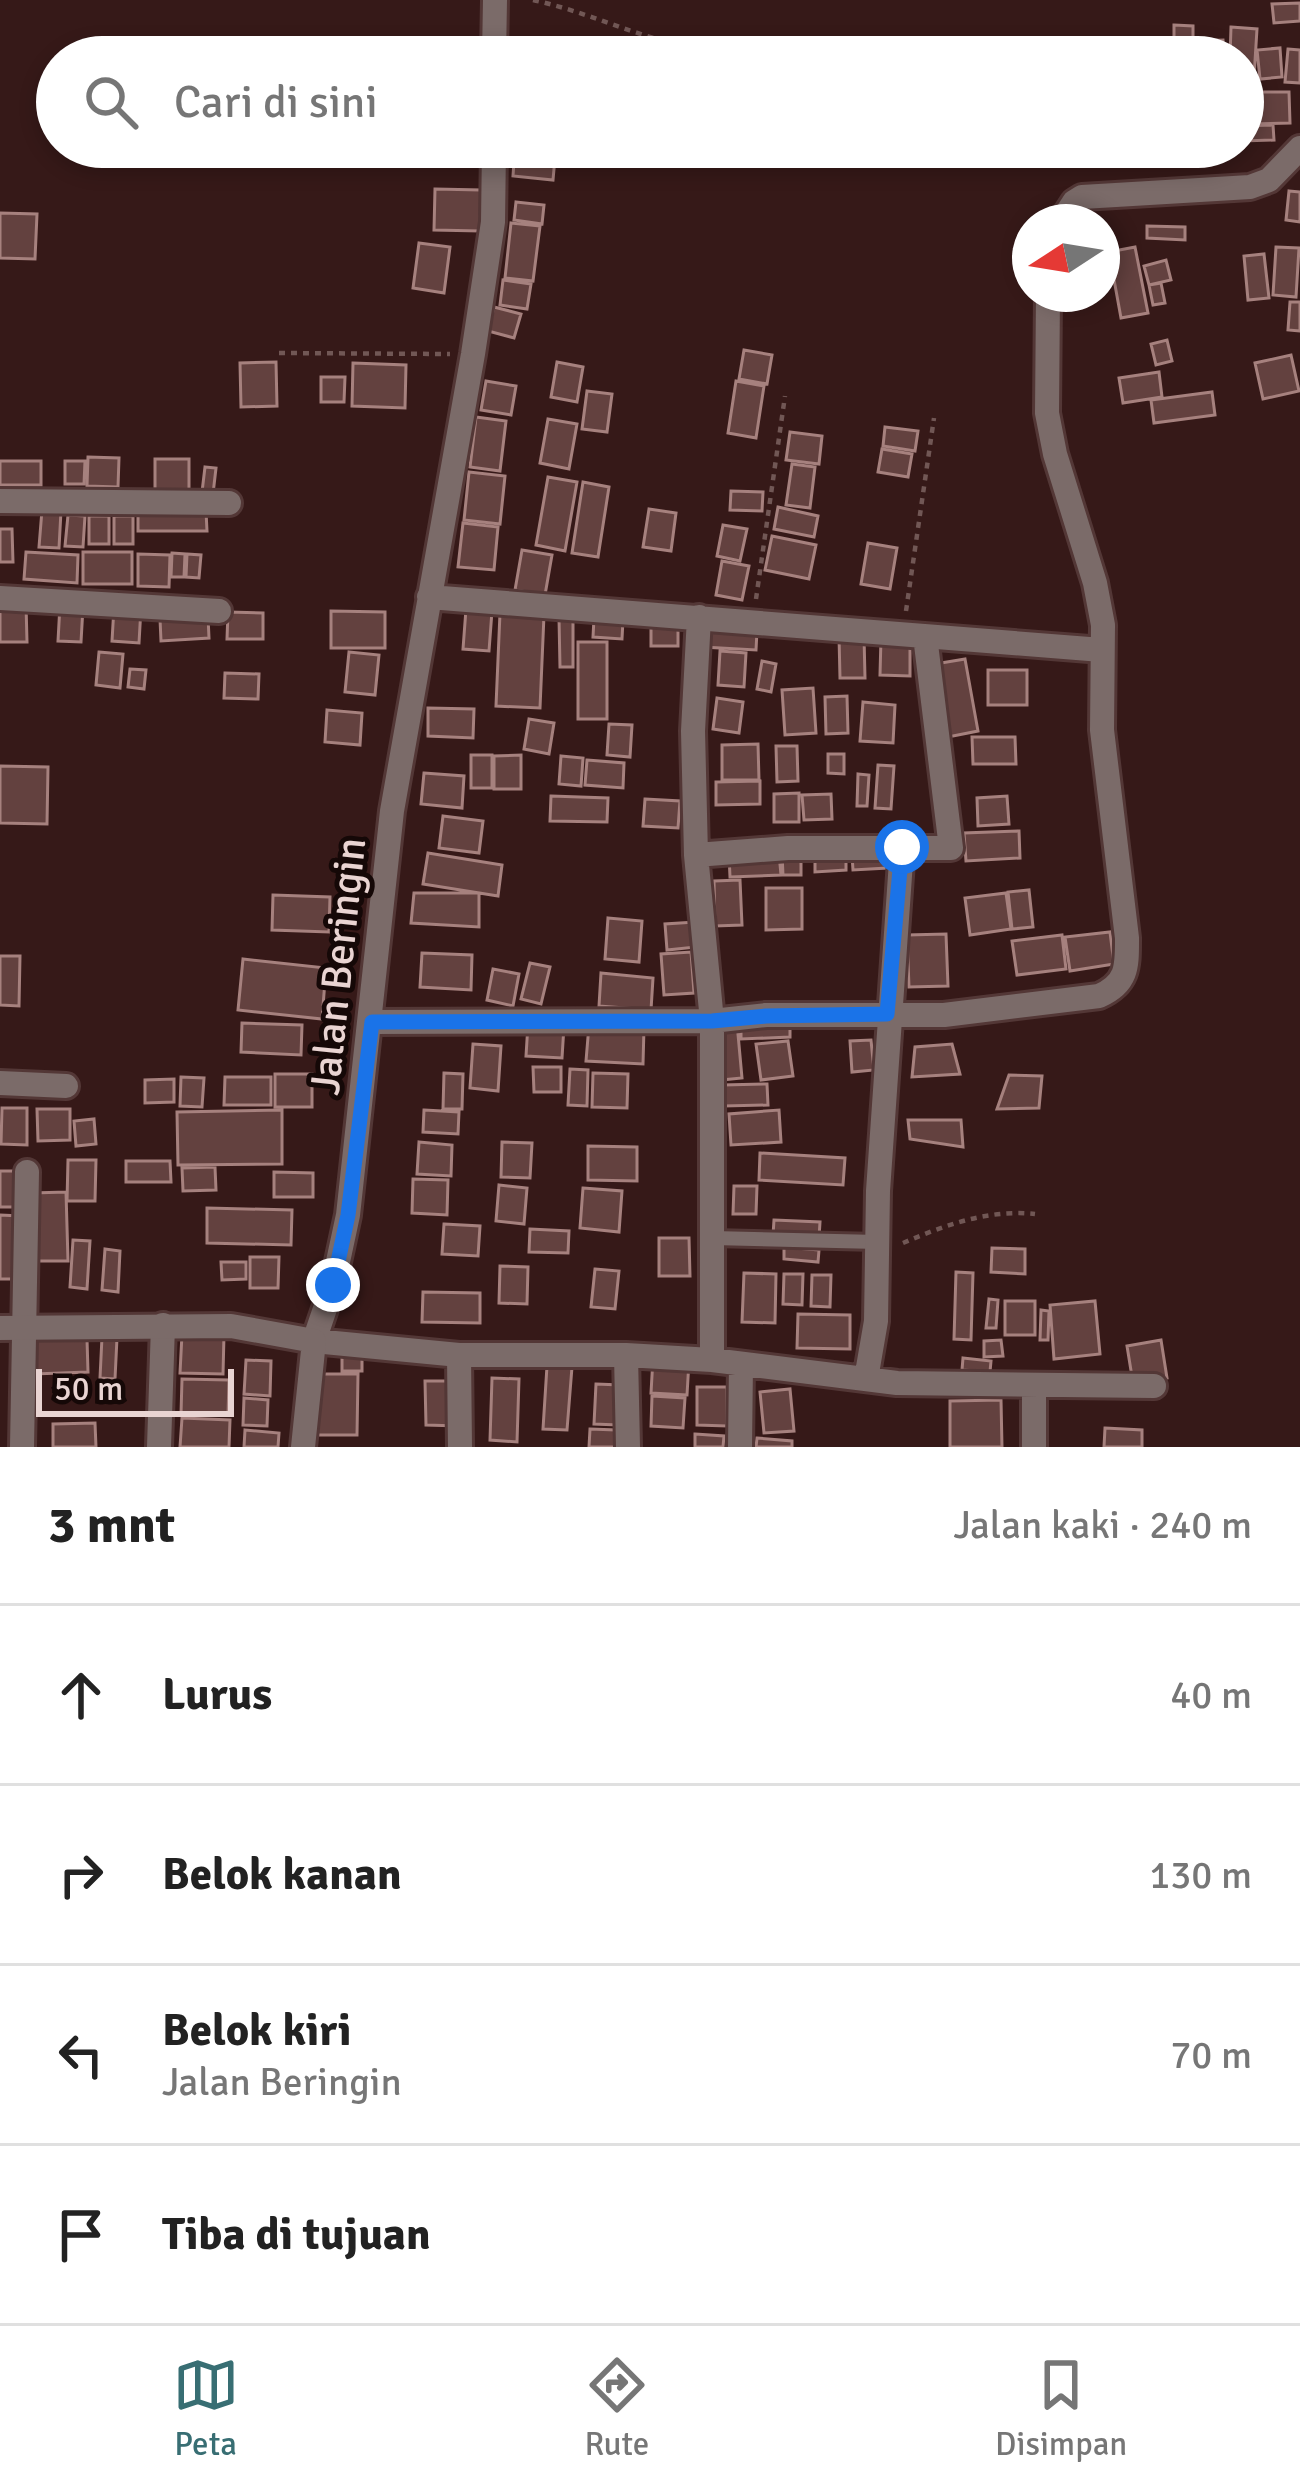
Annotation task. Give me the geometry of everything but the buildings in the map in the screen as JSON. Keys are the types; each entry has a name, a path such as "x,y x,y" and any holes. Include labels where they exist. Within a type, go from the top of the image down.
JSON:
{"street":[{"path":"494,36 495,0"},
{"path":"1076,204 1082,197 1122,192 1255,185 1300,148"},
{"name":"Jalan Beringin","path":"303,1447 314,1341 333,1285 348,1215 392,812 427,632 429,597 494,222 494,168"},
{"path":"372,1022 944,1015 1100,996 1117,986 1124,977 1126,938 1102,730 1103,625 1047,413 1048,312"},
{"path":"0,501 229,503"},
{"path":"429,597 1102,650"},
{"path":"0,598 219,611"},
{"path":"699,617 693,730 696,855 712,1021 712,1360"},
{"path":"696,855 788,848 951,848 914,636"},
{"path":"866,1379 879,1279 887,1014 902,847"},
{"path":"0,1083 66,1086"},
{"path":"22,1447 12,1329 27,1172"},
{"path":"159,1447 163,1325"},
{"path":"12,1329 255,1328 314,1341 459,1354 626,1355 866,1379 1154,1386"},
{"path":"459,1354 460,1447"},
{"path":"626,1355 628,1447"},
{"path":"740,1447 742,1364"},
{"path":"1034,1386 1034,1447"}],"lane":[{"path":"713,1238 878,1242"}],"path":[{"path":"533,0 581,10 654,36"},
{"path":"279,353 473,354"},
{"path":"753,622 785,396"},
{"path":"914,636 934,418"},
{"path":"879,1279 900,1244 941,1226 1007,1211 1035,1214"}],"route":[{"path":"333,1285 348,1215 372,1022 712,1021 887,1014 902,847"}]}
